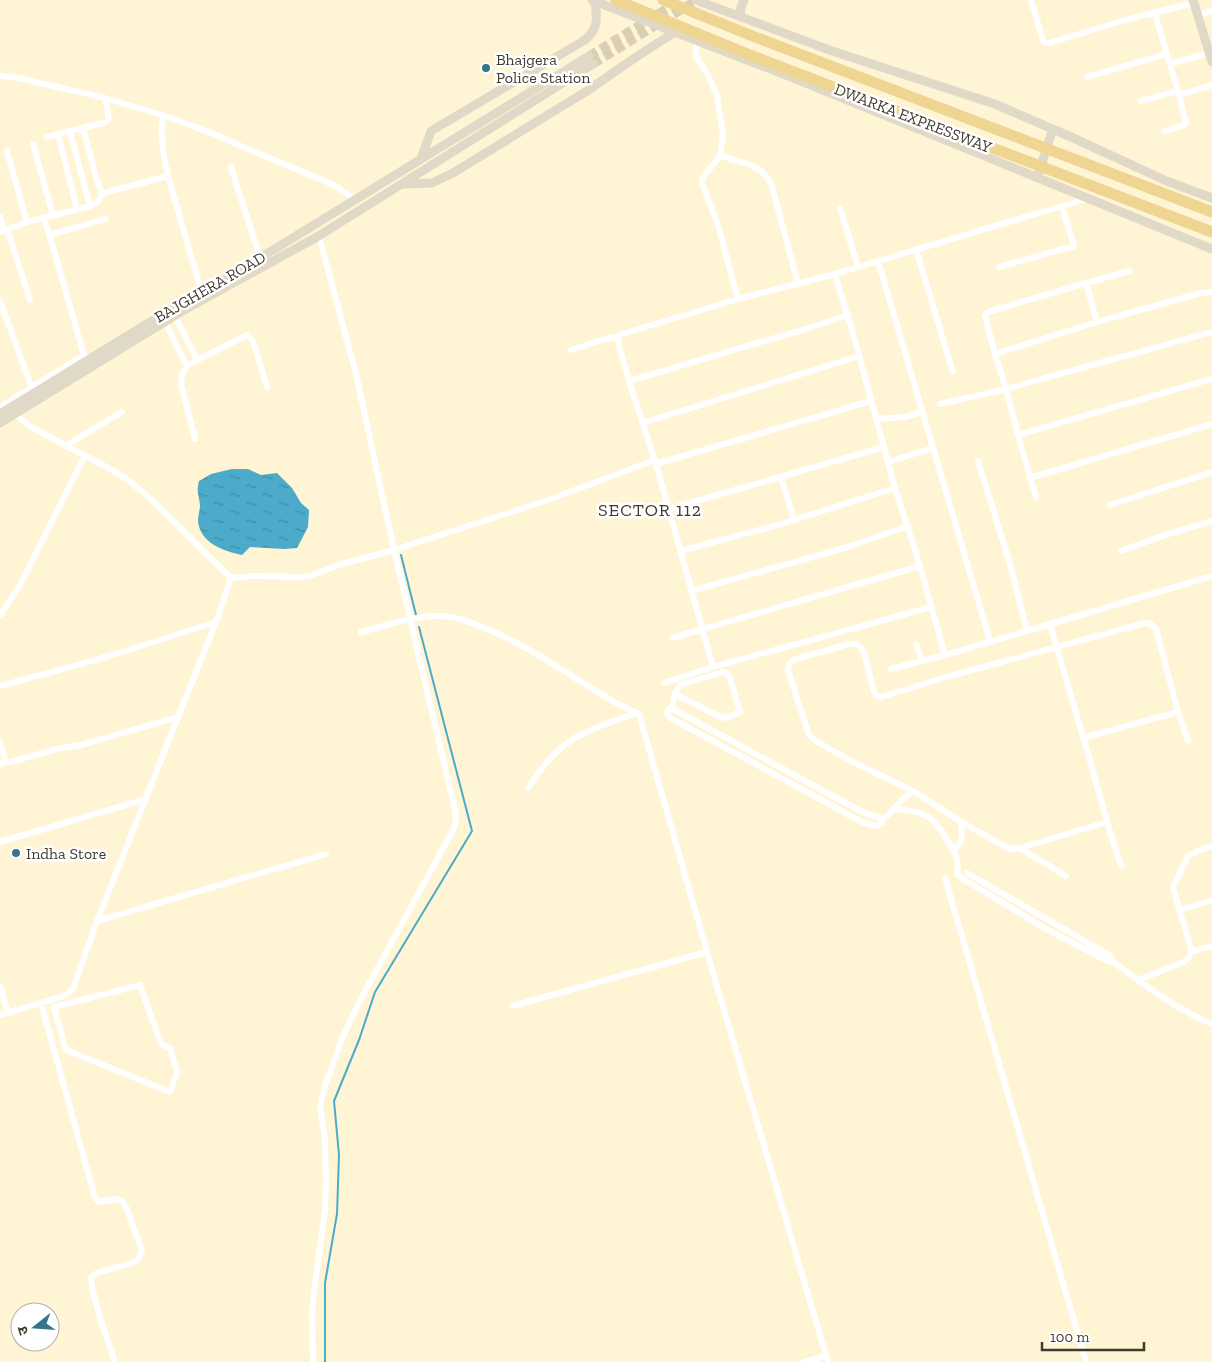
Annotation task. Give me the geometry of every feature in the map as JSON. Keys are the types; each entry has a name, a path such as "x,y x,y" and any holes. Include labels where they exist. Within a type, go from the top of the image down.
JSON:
{"highway":[{"name":"DWARKA EXPRESSWAY","path":"616,0 750,55 1212,232"},
{"name":"DWARKA EXPRESSWAY","path":"663,0 1212,212"}],"street":[{"path":"594,0 791,77 1212,249"},
{"path":"421,159 430,131 585,40 592,34 597,17 594,0"},
{"path":"696,0 832,51 995,104 1169,182 1212,198"},
{"path":"740,17 744,0"},
{"path":"1030,0 1043,40 1047,43 1194,2 1211,56 1170,64"},
{"path":"1198,15 1212,11"},
{"path":"1155,14 1179,93 1186,124 1165,132"},
{"path":"402,184 432,183 453,173 587,91 676,32"},
{"path":"696,40 696,57 708,74 717,96 723,134 720,156 703,177 702,183 718,226 738,300"},
{"path":"1087,77 1167,54"},
{"name":"BAJGHERA ROAD","path":"0,414 8,410 165,322 184,310 319,236 591,60 421,159 193,299 176,306 32,390 8,410 0,423"},
{"path":"0,76 19,78 105,98 163,115 214,134 334,185 355,200"},
{"path":"1142,101 1212,85"},
{"path":"47,137 108,121 105,98"},
{"path":"163,115 161,140 168,176 202,293"},
{"path":"83,128 102,194"},
{"path":"1038,178 1053,129"},
{"path":"70,132 90,206"},
{"path":"58,134 76,209"},
{"path":"33,144 53,215"},
{"path":"7,152 26,222"},
{"path":"720,156 756,167 768,177 798,284"},
{"path":"231,167 260,258"},
{"path":"4,230 26,222 90,206 98,202 102,194 107,192 168,176"},
{"path":"571,350 618,336 625,332 834,274 1089,198"},
{"path":"999,267 1074,246 1062,207"},
{"path":"840,208 858,267"},
{"path":"0,217 30,300"},
{"path":"43,218 85,359"},
{"path":"49,235 106,219"},
{"path":"313,1362 312,1313 325,1211 326,1185 325,1139 320,1106 321,1100 343,1036 456,822 453,800 394,550 356,374 319,236"},
{"path":"289,240 293,251"},
{"path":"916,249 953,372"},
{"path":"878,261 990,641"},
{"path":"1036,497 985,318 987,313 1130,271"},
{"path":"834,274 848,315 895,488 920,566 945,655"},
{"path":"1086,283 1097,322"},
{"path":"995,354 1097,322 1201,293 1212,292"},
{"path":"0,301 32,390"},
{"path":"629,381 848,315"},
{"path":"175,316 197,360"},
{"path":"165,322 187,366"},
{"path":"940,404 1006,389 1212,332"},
{"path":"194,439 180,384 182,374 187,366 246,335 254,344 266,387"},
{"path":"618,336 629,381 656,462 713,667"},
{"path":"643,423 859,356"},
{"path":"1018,435 1212,379"},
{"path":"8,410 31,428 120,475 152,500 231,578 254,576 305,577 548,500 656,462 871,401"},
{"path":"65,446 122,412"},
{"path":"876,419 905,417 922,412"},
{"path":"1030,478 1212,424"},
{"path":"669,509 884,447"},
{"path":"888,462 933,448"},
{"path":"0,615 20,585 84,455"},
{"path":"978,461 1010,564 1027,631"},
{"path":"1110,505 1212,472"},
{"path":"781,478 794,519"},
{"path":"680,551 895,488"},
{"path":"1120,551 1165,535 1212,522"},
{"path":"691,591 848,547 908,526"},
{"path":"672,638 920,566"},
{"path":"891,670 1212,576"},
{"path":"0,1015 66,995 72,989 216,622 231,578"},
{"path":"664,682 931,607"},
{"path":"361,632 424,617 446,616 478,625 506,638 571,675 607,699 639,714 827,1359 804,1362"},
{"path":"0,686 106,657 216,622"},
{"path":"1050,624 1120,866"},
{"path":"1107,822 1020,848 1009,849 913,791 851,761 812,737 808,731 790,678 788,670 790,662 849,644 857,644 864,653 874,692 876,696 881,697 950,676 1145,624 1151,624 1156,629 1178,712 1188,741"},
{"path":"916,644 922,661"},
{"path":"675,694 718,716 726,718 740,712 727,673 723,672 684,683 678,687 675,694 672,709 667,714 669,717 867,824 876,826 881,824 882,820 913,791"},
{"path":"672,709 838,799 882,820"},
{"path":"1083,738 1178,712"},
{"path":"528,788 543,765 570,741 637,713"},
{"path":"0,742 4,755 2,763 80,745 178,717"},
{"path":"834,806 838,799"},
{"path":"0,842 146,800"},
{"path":"895,808 917,812 932,819 954,849 957,856 958,872 963,879 1048,930 1106,960 1114,962"},
{"path":"954,849 961,842 962,829 960,821"},
{"path":"1138,980 1184,962 1189,958 1192,952 1173,888 1188,856 1212,846"},
{"path":"1020,848 1066,876"},
{"path":"98,921 326,854"},
{"path":"967,873 1109,955 1114,962 1138,980 1177,1006 1212,1024"},
{"path":"945,878 1086,1362"},
{"path":"984,892 988,885"},
{"path":"1180,910 1212,900"},
{"path":"1192,952 1212,946"},
{"path":"512,1006 708,952"},
{"path":"140,985 161,1044 170,1048 177,1072 170,1092 66,1050 54,1006 68,1003 140,985"},
{"path":"0,986 8,1013"},
{"path":"66,995 68,1003"},
{"path":"41,1003 94,1198 99,1202 116,1199 123,1202 141,1248 141,1254 136,1261 97,1273 91,1279 100,1318 115,1362"}],"water":[{"path":"232,469 248,469 261,475 277,473 292,488 301,503 309,510 308,527 297,548 250,547 242,555 214,545 203,535 198,521 200,505 199,481 211,474"}],"waterway":[{"path":"401,555 416,615"},
{"path":"325,1362 325,1283 337,1214 339,1155 334,1101 359,1040 375,992 472,831 419,627"}],"tunnel":[{"path":"589,56 681,0"},
{"path":"593,64 697,0"}],"place":[{"name":"Bhajgera Police Station","path":"486,68"},
{"name":"Indha Store","path":"16,853"}],"district":[{"name":"SECTOR 112","path":"650,510"}]}
